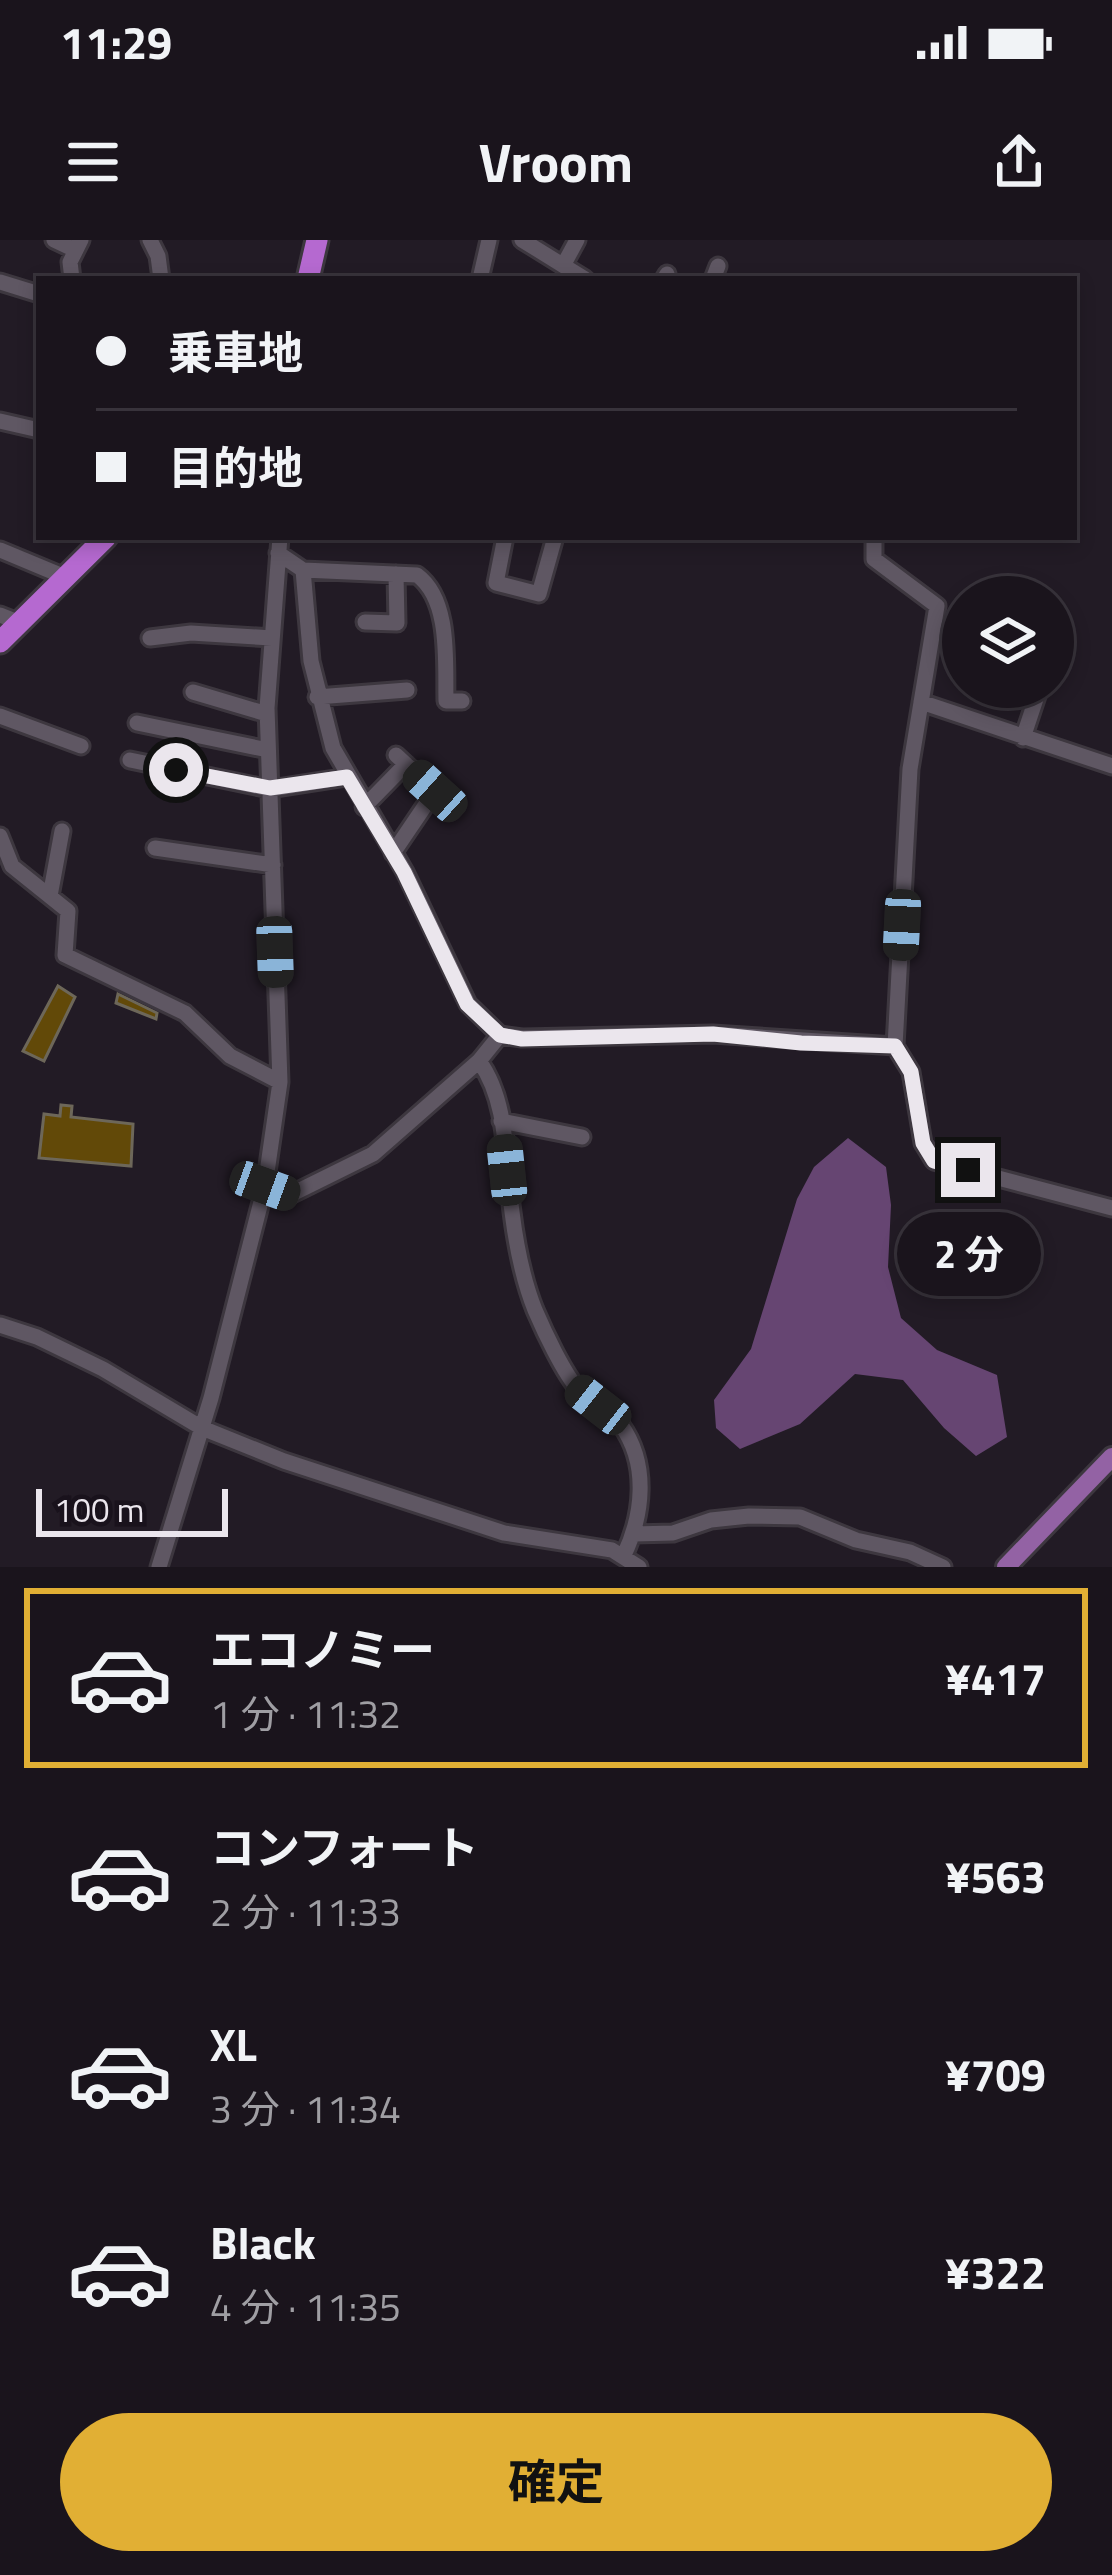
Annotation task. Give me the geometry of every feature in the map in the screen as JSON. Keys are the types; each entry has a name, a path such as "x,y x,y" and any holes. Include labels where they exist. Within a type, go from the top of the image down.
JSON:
{"highway":[{"path":"309,276 317,240"},
{"path":"0,643 10,619 65,577 103,540"}],"main road":[{"path":"1006,1567 1112,1457"}],"street":[{"path":"54,240 77,245 71,276"},
{"path":"151,240 161,276"},
{"path":"480,276 489,240"},
{"path":"522,240 581,276"},
{"path":"551,276 577,240"},
{"path":"0,282 36,293"},
{"path":"0,421 36,429"},
{"path":"504,540 496,583 539,594 554,540"},
{"path":"874,540 874,559 937,606 910,769 895,1046 911,1072 923,1143 934,1161 1112,1208"},
{"path":"279,545 303,570 317,697 332,748 393,853 467,1004 500,1035 522,1039 713,1034 895,1046"},
{"path":"159,1567 202,1428 265,1186 280,1082 267,714 279,545"},
{"path":"0,550 65,577"},
{"path":"303,570 417,575 437,598 446,700 462,701"},
{"path":"364,622 397,623 396,574"},
{"path":"150,638 191,633 272,638"},
{"path":"317,697 407,690"},
{"path":"193,692 267,714"},
{"path":"921,702 1112,766"},
{"path":"1023,738 1033,708"},
{"path":"0,716 81,746"},
{"path":"137,723 268,750"},
{"path":"130,760 270,788 347,777"},
{"path":"364,807 401,760 435,791 393,853"},
{"path":"50,896 62,831"},
{"path":"0,836 12,866 68,910 65,956 111,988 184,1012 230,1056 280,1082"},
{"path":"155,848 273,865"},
{"path":"265,1186 290,1195 373,1154 479,1061 500,1035"},
{"path":"479,1061 489,1074 501,1121 512,1214 536,1312 576,1388 619,1422 636,1453 639,1508 624,1555"},
{"path":"501,1121 582,1137"},
{"path":"0,1325 37,1336 202,1428 284,1461 504,1533 592,1545 624,1555 639,1567"},
{"path":"634,1534 673,1533 711,1520 749,1516 800,1517 943,1567"}],"shaded area":[{"path":"848,1138 886,1167 891,1205 888,1267 901,1318 937,1350 997,1375 1007,1437 976,1456 944,1428 903,1380 855,1374 800,1424 740,1449 716,1428 714,1400 751,1349 797,1199 814,1167"}],"building":[{"path":"58,986 75,997 44,1061 23,1051"},
{"path":"118,994 157,1013 156,1019 116,1003"},
{"path":"61,1105 72,1106 71,1117 133,1124 131,1166 39,1158 44,1114 60,1116"}],"route":[{"path":"176,770 270,788 347,777 404,872 467,1004 500,1035 522,1039 713,1034 895,1046 911,1072 919,1098 923,1143 934,1161 968,1170"}]}
